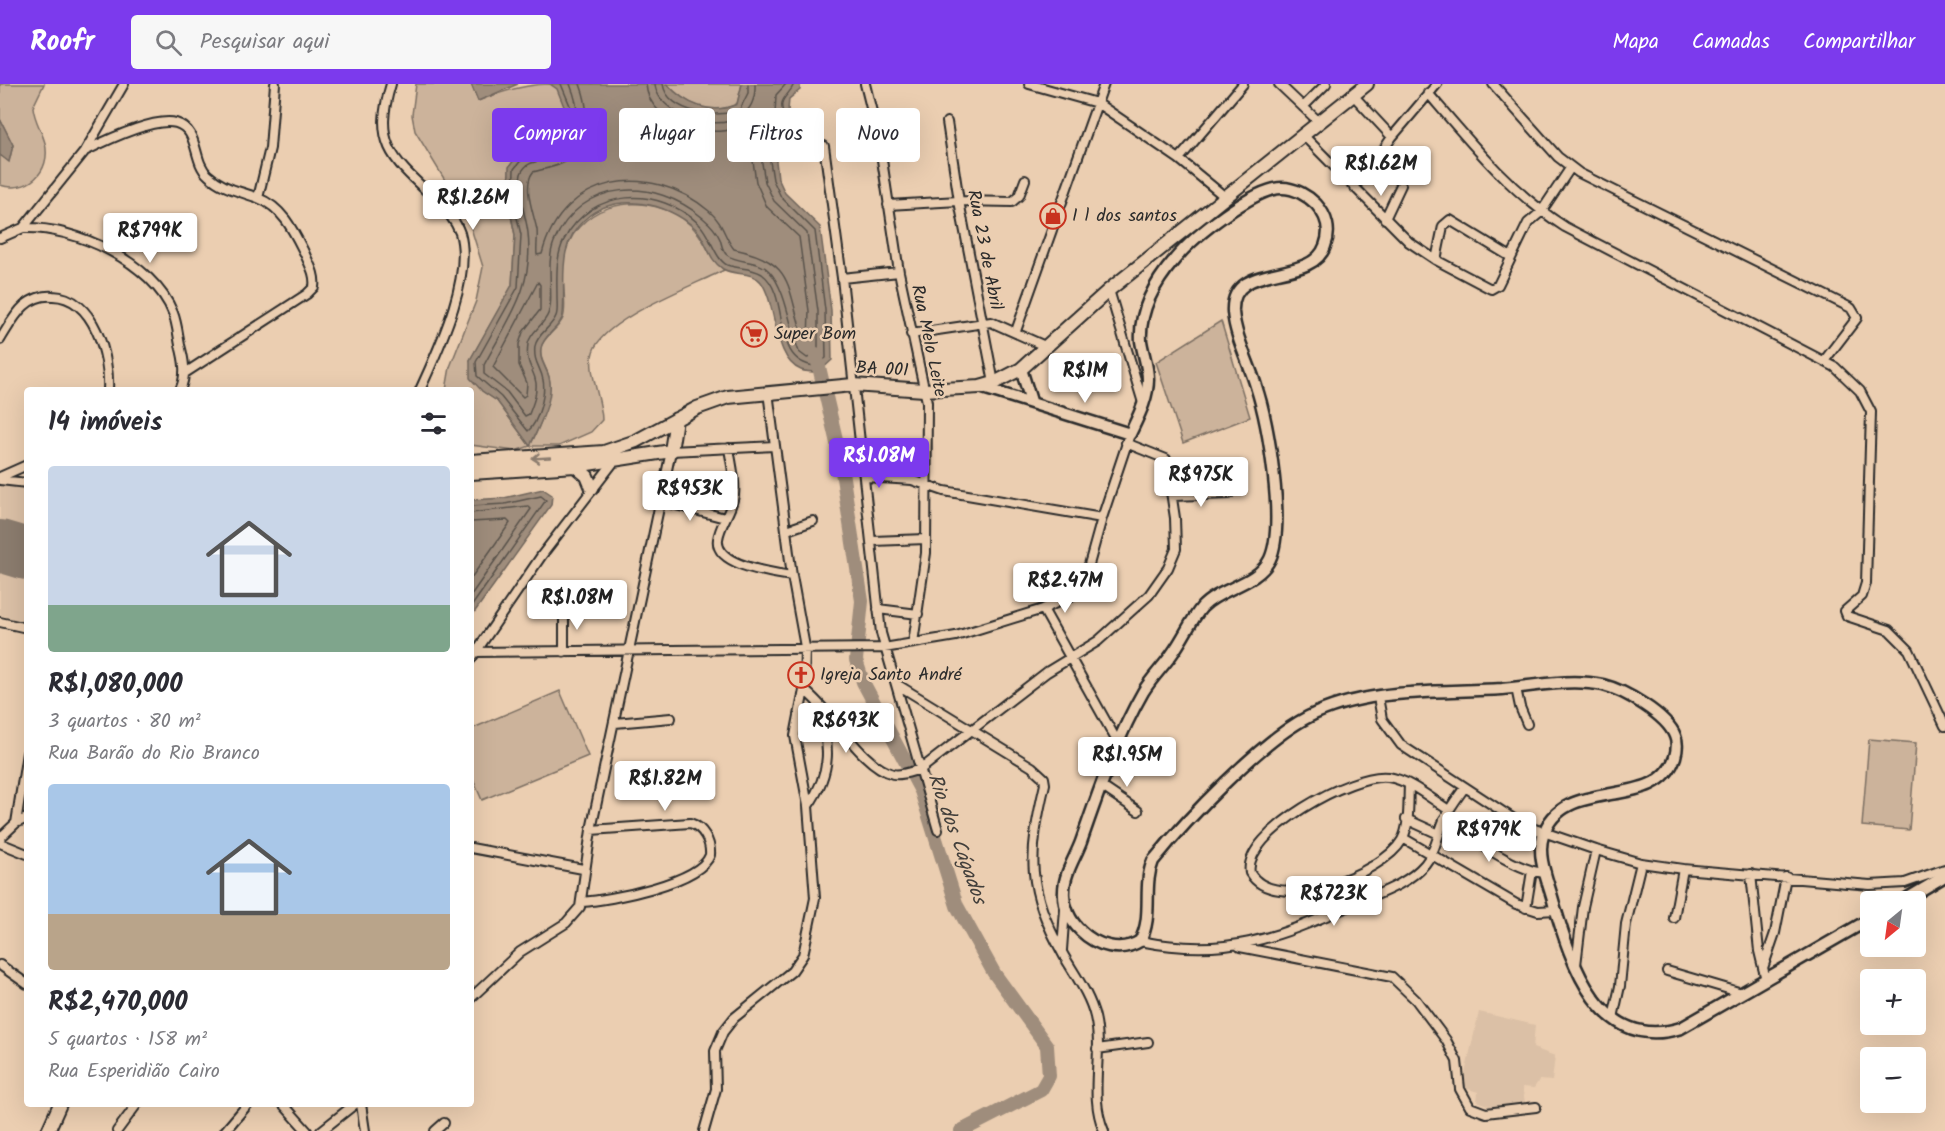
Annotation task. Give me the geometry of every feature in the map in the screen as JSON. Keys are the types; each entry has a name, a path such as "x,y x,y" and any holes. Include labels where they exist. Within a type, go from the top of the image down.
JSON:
{"main road":[{"name":"BA 001","path":"474,461 604,452 636,441 712,402 768,392 851,385 924,390 980,387 994,383 1021,369 1109,290 1367,84"},
{"path":"980,387 1031,401 1128,439 1143,404 1148,381 1141,340 1143,319 1151,295 1174,260 1198,237 1262,193 1282,188 1293,190 1316,203 1323,213 1328,232 1320,257 1304,267 1254,279 1239,291 1233,308 1266,417 1270,444 1275,506 1274,538 1270,559 1255,576 1213,598 1204,606 1144,691 1118,743 1065,882 1065,908 1078,929 1098,943 1127,948 1140,941 1147,920 1147,879 1153,861 1263,748 1308,717 1347,702 1378,697 1584,683 1616,689 1652,710 1670,728 1677,743 1673,761 1655,782 1566,806 1556,812 1544,832 1541,843 1546,873 1575,969 1588,992 1613,1018 1637,1029 1672,1031 1744,994 1860,925"},
{"path":"1021,369 1031,401"},
{"path":"474,473 575,466 671,451 676,419"},
{"path":"575,466 587,476 592,488"},
{"path":"1920,891 1945,876"},
{"path":"48,1131 59,1107"}],"street":[{"path":"0,238 23,228 85,151 124,84"},
{"path":"258,198 270,148 275,84"},
{"path":"391,84 382,122 389,149 413,178 441,204 455,221 460,235 460,274 452,314 421,387"},
{"name":"Rua Melo Leite","path":"865,84 879,140 899,272 924,390 928,432 924,576 913,643"},
{"path":"1029,84 1097,103 1179,159 1224,196"},
{"path":"1016,331 1104,84"},
{"path":"1179,159 1243,84"},
{"path":"1279,84 1319,122"},
{"path":"1303,107 1326,84"},
{"path":"1375,162 1392,137 1437,84"},
{"path":"1493,84 1558,157 1571,166 1851,308 1857,318 1824,361"},
{"path":"1428,93 1469,141 1541,212 1565,227 1835,367 1860,392 1871,412 1866,583 1862,596 1845,610 1847,616 1889,630 1909,650 1945,726"},
{"path":"1353,95 1392,137"},
{"name":"Rua 23 de Abril","path":"947,122 959,201 994,383"},
{"path":"85,151 146,127 175,123 186,127 192,135 201,168 208,175 227,188 258,198 286,218 314,274 314,287 302,298 185,373"},
{"path":"1302,134 1408,242 1436,260 1493,289 1528,223 1541,212 1571,166"},
{"path":"824,146 842,278 851,385 865,477 884,648 898,685 919,770 938,830"},
{"path":"888,205 959,201 1012,202 1019,196 1025,180"},
{"path":"1385,219 1401,185"},
{"path":"1436,260 1443,226 1450,220 1511,257"},
{"path":"23,228 67,233 119,256 155,286 173,314 185,373 182,387"},
{"path":"842,278 899,272"},
{"path":"1109,290 1143,404"},
{"path":"0,340 23,306 34,299 53,296 72,300 89,319 102,343 109,375 108,387"},
{"path":"911,334 982,321 1016,331 1047,347"},
{"path":"704,1131 716,1089 715,1051 723,1032 734,1018 792,971 803,955 815,898 808,806 795,736 809,648 792,576 768,392"},
{"path":"474,656 564,652 873,649 957,636 1043,609 1071,596 1082,586 1089,569 1102,518 1128,439 1166,459 1172,496 1176,549 1168,568 1140,606 1098,641 1047,672 968,730 919,770 899,774 885,770 860,749 816,698 804,690"},
{"path":"474,995 520,952 566,923 575,915 582,902 583,869 671,451 774,446"},
{"path":"729,448 734,493 717,543 724,555 736,563 792,576"},
{"path":"474,655 542,555 617,458"},
{"path":"0,478 24,466"},
{"path":"865,477 905,479 945,491 1102,518"},
{"path":"0,478 24,482"},
{"path":"1172,496 1229,494"},
{"path":"661,501 725,518"},
{"path":"787,530 813,521"},
{"path":"873,541 926,539"},
{"path":"878,609 918,614"},
{"path":"1043,609 1118,743"},
{"path":"564,610 564,652"},
{"path":"0,622 24,627"},
{"path":"898,685 968,730 1032,767 1044,778 1045,784 1034,832 1034,878 1038,904 1091,1005 1097,1027 1096,1103 1104,1131"},
{"path":"1516,688 1527,724"},
{"path":"1378,697 1382,718 1395,738 1523,825 1596,850 1641,863 1683,869 1889,885 1912,881 1945,869"},
{"path":"808,806 822,782 827,766 824,724 816,698"},
{"path":"615,723 671,718"},
{"path":"16,823 24,772"},
{"path":"1409,785 1403,838 1395,849 1370,867 1323,888 1273,888 1256,880 1250,873 1249,861 1260,844 1289,819 1357,781 1378,777 1398,780 1409,785 1449,810"},
{"path":"1101,786 1138,811"},
{"path":"1234,946 1290,932 1377,894 1418,872 1432,853 1444,819 1465,787"},
{"path":"0,838 16,823 24,819"},
{"path":"1406,819 1439,834"},
{"path":"1444,819 1532,871 1546,873"},
{"path":"582,902 627,894 681,877 699,869 710,855 709,844 700,828 690,824 591,830"},
{"path":"1403,838 1526,909 1556,910"},
{"path":"0,843 24,853"},
{"path":"474,849 583,869"},
{"path":"1575,969 1583,907 1596,850"},
{"path":"1613,1018 1620,987 1626,924 1641,863"},
{"path":"1674,918 1683,869"},
{"path":"1526,909 1532,871"},
{"path":"1751,874 1763,969 1767,980"},
{"path":"1763,969 1775,933 1786,877"},
{"path":"1062,952 1065,908"},
{"path":"1140,941 1179,946 1234,946 1392,977 1416,1000 1446,1040 1457,1061 1460,1089 1470,1107 1486,1113 1536,1107"},
{"path":"0,965 24,981"},
{"path":"1666,971 1744,994"},
{"path":"1097,1049 1148,1042"},
{"path":"117,1131 135,1107"},
{"path":"225,1131 245,1107"},
{"path":"286,1107 308,1131"},
{"path":"321,1131 351,1107"},
{"path":"361,1107 365,1131"},
{"path":"435,1131 444,1123"}],"shaded area":[{"path":"0,84 44,84 33,107 45,143 45,163 35,178 19,186 0,185 0,155 9,161 13,145 0,119"},
{"path":"416,84 471,84 478,101 513,89 550,84 557,88 564,102 564,108 492,108 492,162 517,162 508,201 515,235 512,286 470,360 482,391 497,401 530,446 515,451 474,445 474,387 447,387 450,367 476,301 483,267 468,218 415,131 412,115"},
{"path":"667,84 742,84 737,104 727,108 705,108 690,103"},
{"path":"627,204 646,205 665,210 683,219 697,232 724,270 651,305 613,328 600,340 592,359 602,420 591,432 559,446 530,446 541,422 550,384 542,359 541,347 563,318 565,306 563,263 569,243 579,227 593,215"},
{"path":"1221,321 1250,417 1183,443 1156,362"},
{"path":"0,487 24,487 24,622 0,615"},
{"path":"560,691 588,756 482,800 474,782 474,728"},
{"path":"1869,739 1916,743 1909,830 1862,826"},
{"path":"1479,1012 1535,1025 1533,1048 1555,1056 1552,1081 1539,1080 1534,1088 1522,1087 1526,1107 1492,1107 1477,1101 1478,1092 1462,1087"}],"water":[{"path":"471,84 518,84 478,101"},
{"path":"550,84 667,84 690,102 708,108 619,108 619,162 715,162 715,109 737,104 742,84 800,84 800,90 789,99 788,108 727,108 727,162 776,162 778,178 785,193 820,227 831,310 832,360 819,372 803,371 792,364 780,343 770,303 761,282 753,276 727,271 718,265 700,234 684,220 656,207 626,203 611,205 584,220 569,241 564,264 562,319 542,343 541,348 542,360 549,377 550,394 545,413 530,446 497,401 482,391 470,378 470,360 512,285 515,235 508,201 509,167 513,162 607,162 607,108 565,108 557,89"},
{"path":"0,119 13,145 9,162 0,155"},
{"path":"543,489 552,495 551,505 474,613 474,500 504,498"}],"waterway":[{"name":"Rio dos Cágados","path":"816,354 839,452 862,601 856,660 863,682 921,791 957,906 994,973 1047,1046 1049,1076 1041,1090 961,1131"}],"runway":[{"path":"0,546 24,553"}],"place":[{"name":"I l dos santos","path":"1053,216"},
{"name":"Super Bom","path":"754,334"},
{"name":"Igreja Santo André","path":"801,675"}]}
